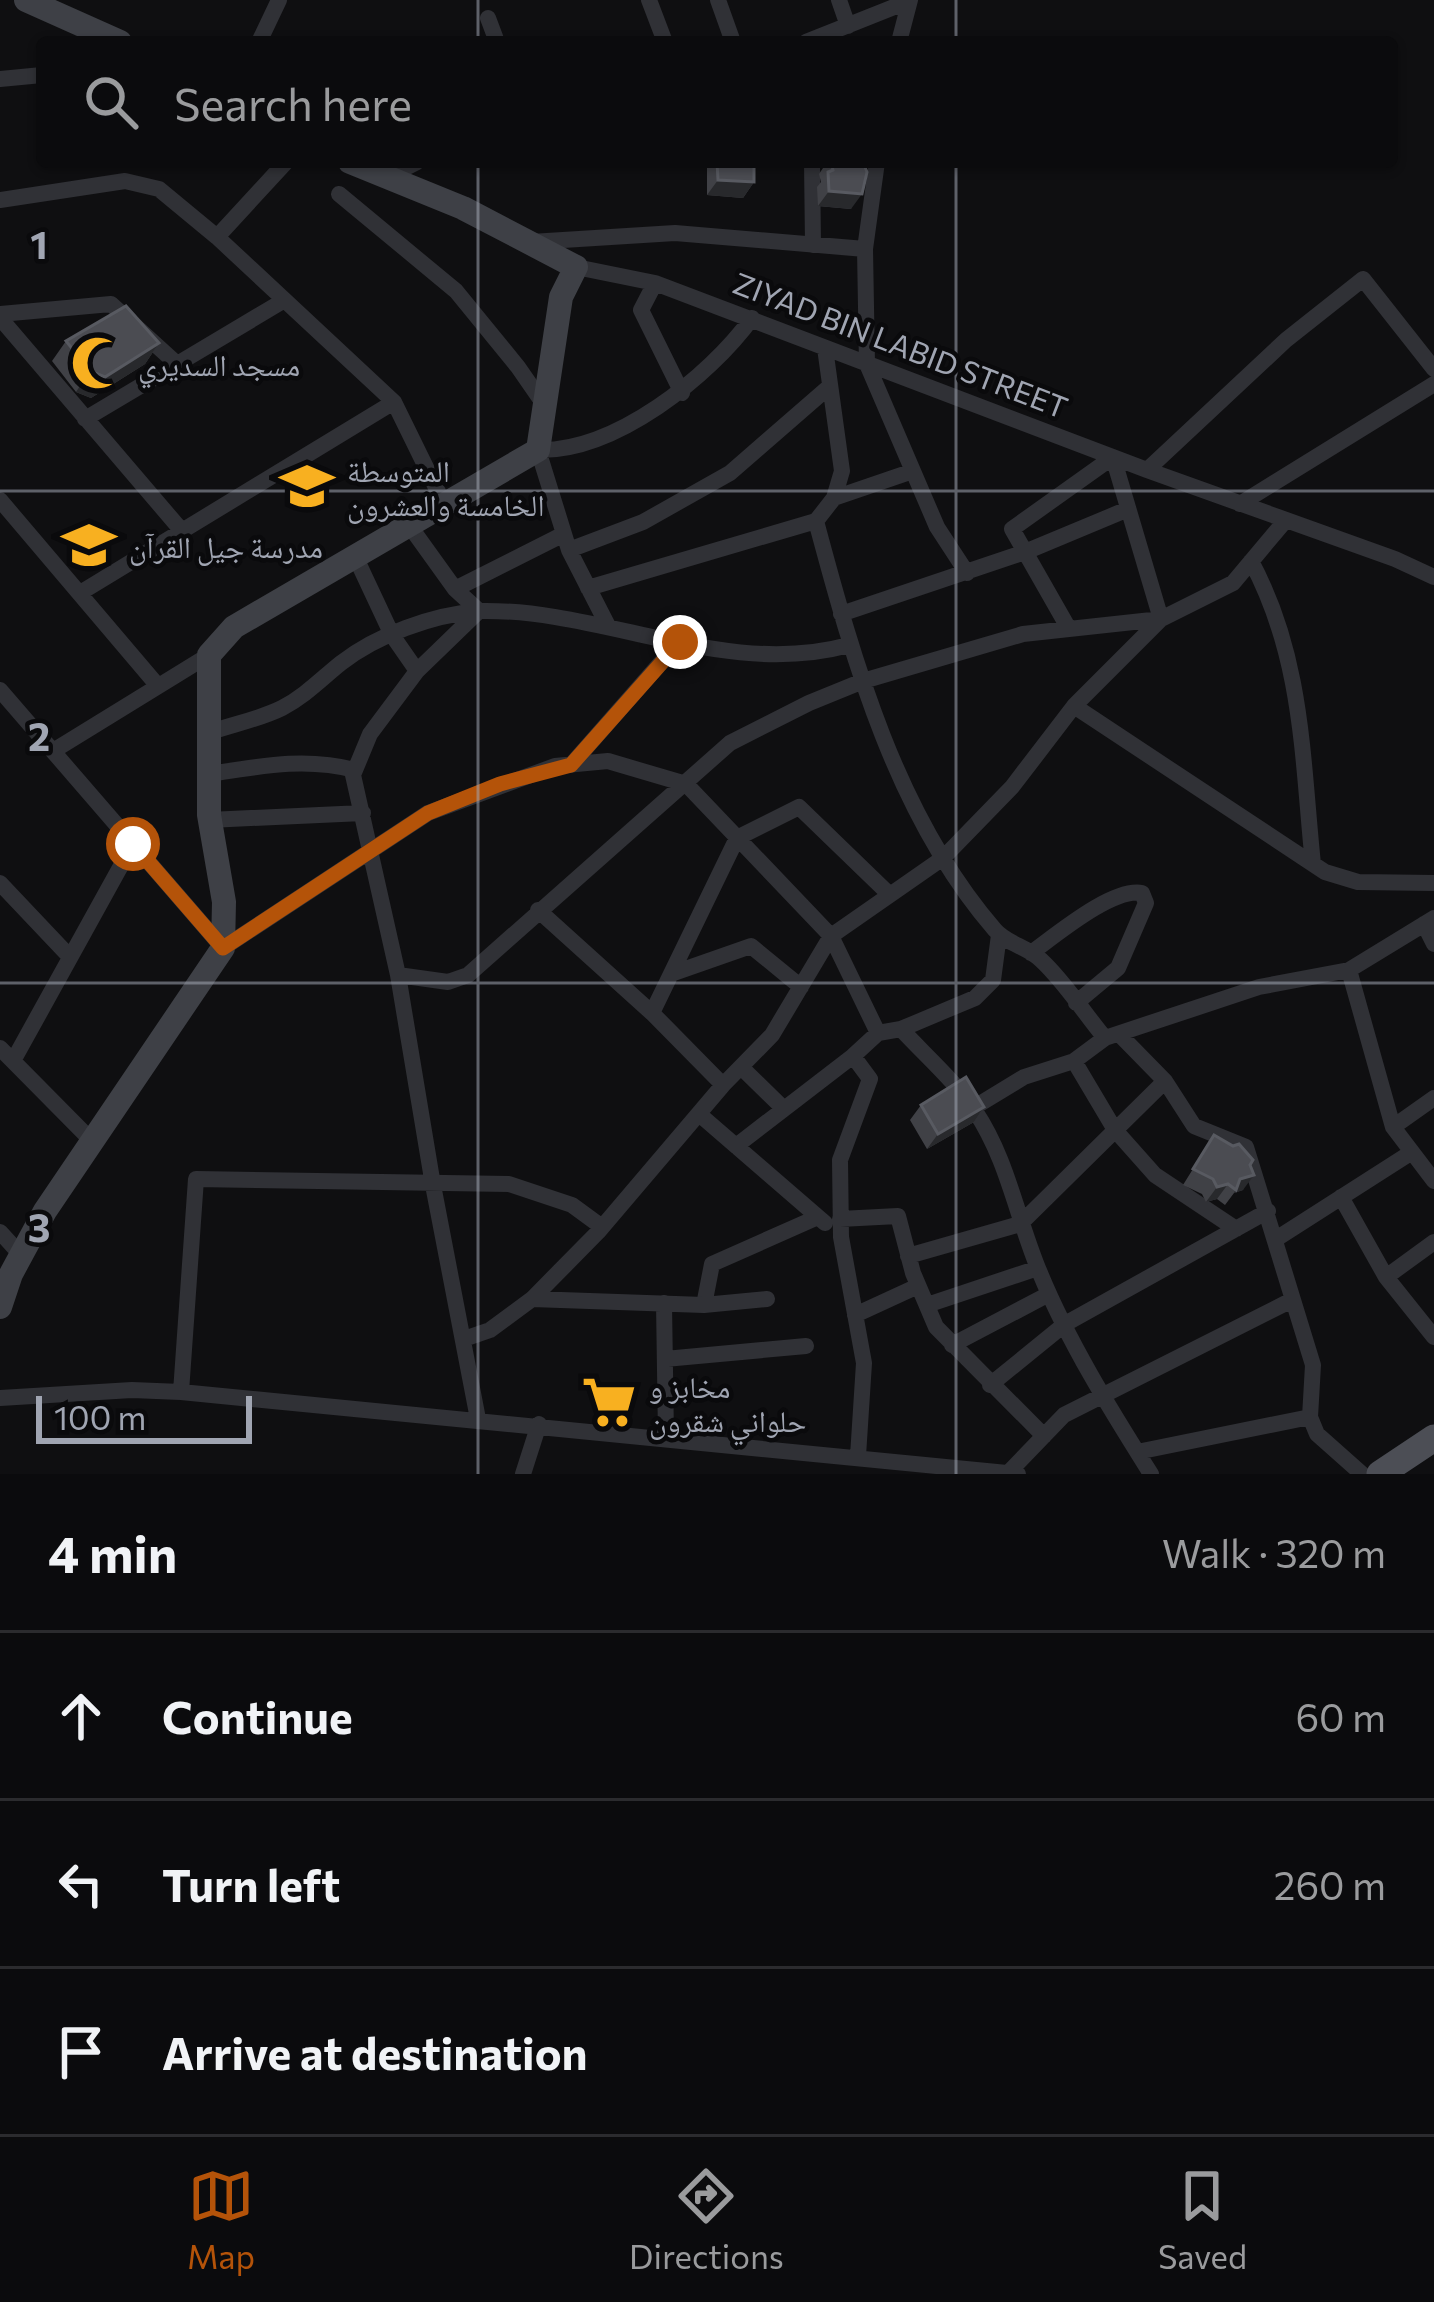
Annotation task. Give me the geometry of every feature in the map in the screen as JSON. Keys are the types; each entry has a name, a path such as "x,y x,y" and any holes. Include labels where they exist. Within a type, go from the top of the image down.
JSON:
{"main road":[{"path":"1380,1474 1434,1438"}],"street":[{"path":"26,0 107,36"},
{"path":"262,36 279,0"},
{"path":"650,0 663,36"},
{"path":"718,0 731,36"},
{"path":"839,0 848,26"},
{"path":"822,36 909,1"},
{"path":"900,36 909,1"},
{"path":"488,18 495,36"},
{"path":"0,79 36,76"},
{"path":"217,237 280,168"},
{"name":"ZIYAD BIN LABID STREET","path":"368,168 464,208 576,267 655,283 752,318 1434,577"},
{"path":"391,176 406,168"},
{"path":"812,168 813,244"},
{"path":"876,168 865,249 867,364 938,527 967,573"},
{"path":"0,200 124,181 159,189 394,402 444,505"},
{"path":"339,194 456,291 544,406"},
{"path":"527,242 674,233 865,249"},
{"path":"576,267 561,297 538,450 566,542 608,626"},
{"path":"1147,470 1286,340 1363,279 1434,369"},
{"path":"655,283 641,310 682,393"},
{"path":"85,419 283,301"},
{"path":"0,316 111,304 177,364"},
{"path":"0,316 182,531"},
{"path":"52,751 209,655 234,627 538,450 554,450 606,433 682,393 728,350 752,318"},
{"path":"588,588 816,521 834,498 842,471 825,348"},
{"path":"455,589 566,542 643,523 715,483 779,434 830,386"},
{"path":"1240,504 1431,391"},
{"path":"80,593 394,402"},
{"path":"1069,629 1012,530 1113,457 1161,619"},
{"path":"834,498 913,471"},
{"path":"0,500 158,686"},
{"path":"841,614 1025,552 1128,509"},
{"path":"464,1340 490,1330 532,1300 602,1227 772,1035 831,936 943,858 1012,787 1074,706 1161,619 1233,583 1285,520"},
{"path":"816,521 849,645 899,770 943,858 999,934 1040,957 1076,1003 1165,1081 1194,1126 1246,1147 1313,1365 1310,1417 1318,1434 1362,1474"},
{"path":"409,525 455,589 479,611"},
{"path":"355,556 392,635 417,671"},
{"path":"1251,561 1276,606 1295,681 1313,864"},
{"path":"212,732 279,710 318,685 342,662 392,635 448,614 522,610 680,642 779,656 813,655 849,645"},
{"path":"478,1419 398,975 355,770 370,734 417,671 479,611"},
{"path":"398,975 448,982 468,974 730,743 808,703 863,681 1023,634 1161,619"},
{"path":"571,765 680,642"},
{"path":"209,655 209,820 224,902 223,948"},
{"path":"0,690 223,948"},
{"path":"1074,706 1313,864 1358,882 1434,883"},
{"path":"210,774 295,761 355,770"},
{"path":"0,1306 45,1211 223,948 428,813 500,784 571,765 608,761 686,784 831,936 878,1033"},
{"path":"652,1013 737,838 799,807 890,895"},
{"path":"209,820 363,813"},
{"path":"92,1141 6,1054 70,957 133,844"},
{"path":"0,883 70,957"},
{"path":"1031,952 1108,901 1142,892 1147,903 1118,968 1076,1003"},
{"path":"538,910 723,1085"},
{"path":"973,1108 1024,1077 1074,1060 1112,1036 1259,987 1349,970 1429,921 1434,944"},
{"path":"736,1146 878,1033 901,1029 975,998 993,980 999,934"},
{"path":"671,974 751,946 801,987"},
{"path":"1349,970 1393,1126 1434,1181"},
{"path":"901,1029 973,1108 1001,1156 1020,1224 1049,1294 1102,1396 1151,1474"},
{"path":"853,1056 870,1078 840,1160 841,1228 864,1363 858,1456"},
{"path":"1074,1060 1115,1130 1155,1175 1237,1229"},
{"path":"741,1067 784,1109"},
{"path":"908,1256 1020,1224 1165,1081"},
{"path":"1393,1126 1434,1098"},
{"path":"699,1114 818,1217 841,1228 898,1216 918,1286 936,1327 1044,1436"},
{"path":"1276,1239 1412,1152"},
{"path":"181,1392 196,1179 509,1184 572,1205 602,1227"},
{"path":"1341,1197 1386,1277 1434,1336"},
{"path":"991,1385 1065,1324 1268,1211"},
{"path":"704,1304 712,1264 818,1217"},
{"path":"0,1232 21,1255"},
{"path":"1386,1277 1434,1242"},
{"path":"927,1305 1038,1268"},
{"path":"855,1315 918,1286"},
{"path":"952,1346 1049,1294"},
{"path":"532,1300 704,1304 767,1299"},
{"path":"0,1398 132,1390 181,1392 1014,1473 1064,1415 1292,1300"},
{"path":"664,1303 666,1437"},
{"path":"665,1359 806,1346"},
{"path":"1137,1452 1310,1417"},
{"path":"523,1474 539,1424"}],"building":[{"path":"717,168 754,168 754,182 718,180"},
{"path":"865,168 862,194 829,191 828,172"},
{"path":"126,306 159,343 105,377 90,371 66,341"},
{"path":"966,1077 984,1107 938,1134 921,1105"},
{"path":"1214,1135 1233,1146 1239,1144 1253,1160 1254,1175 1240,1179 1236,1190 1228,1184 1217,1187 1213,1179 1193,1169"}],"place":[{"name":"مسجد السديري","path":"98,363"},
{"name":"المتوسطة الخامسة والعشرون","path":"307,486"},
{"name":"مدرسة جيل القرآن","path":"89,545"},
{"name":"مخابز و حلواني شقرون","path":"609,1402"}],"route":[{"path":"133,844 223,948 428,813 500,784 571,765 680,642"}]}
